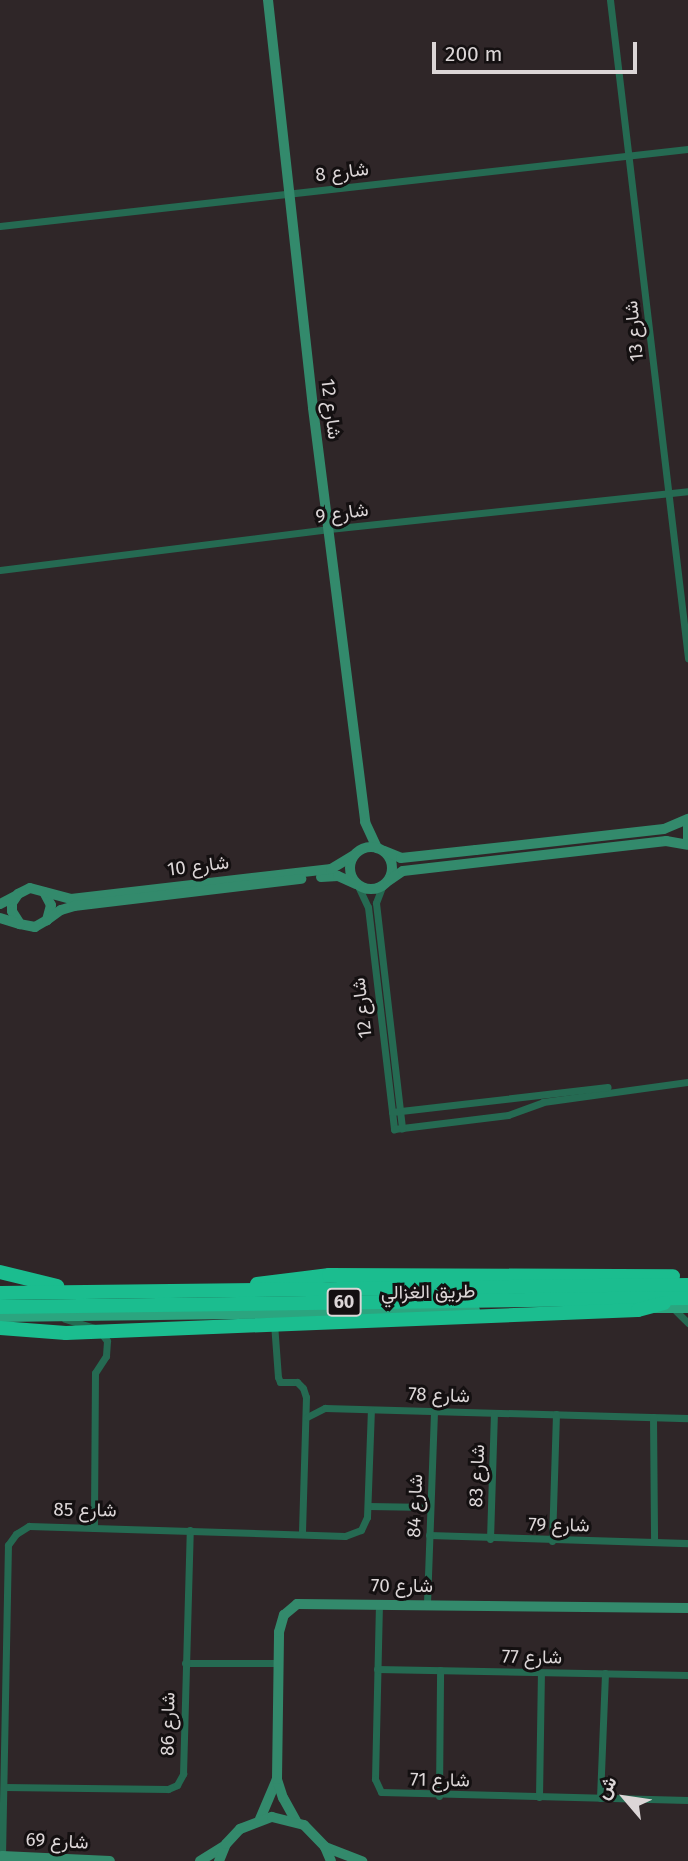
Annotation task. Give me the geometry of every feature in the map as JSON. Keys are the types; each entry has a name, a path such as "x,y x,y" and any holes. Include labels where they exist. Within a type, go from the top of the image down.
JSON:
{"highway":[{"path":"0,1272 25,1280 90,1292"},
{"path":"255,1284 329,1275 581,1274 687,1291"},
{"name":"طريق الغزالي","path":"0,1291 687,1291"},
{"path":"0,1328 66,1333 638,1310 687,1291"},
{"name":"طريق الغزالي","path":"0,1307 687,1291"}],"main road":[{"name":"طريق الغزالي","path":"0,1291 255,1284 687,1291"},
{"name":"طريق الغزالي","path":"0,1316 670,1306 687,1291"}],"street":[{"name":"شارع 12","path":"268,0 365,822 380,849"},
{"name":"شارع 13","path":"610,0 626,155 646,288 667,494 688,659"},
{"name":"شارع 8","path":"0,226 688,149"},
{"name":"شارع 9","path":"0,570 329,529 688,491"},
{"path":"688,839 688,821 664,829 401,858 380,849 363,849 355,854 349,867 357,885 370,890 385,884 403,871 416,869 666,841 688,845"},
{"name":"شارع 12","path":"355,854 365,822"},
{"path":"380,849 392,862 385,884"},
{"name":"شارع 10","path":"47,920 61,910 74,906 331,869 355,854"},
{"name":"شارع 10","path":"44,892 71,899 338,876 357,885"},
{"name":"شارع 12","path":"385,884 376,903 396,1112"},
{"name":"شارع 12","path":"357,885 368,907 398,1129 508,1115"},
{"path":"0,904 30,888 44,892 51,905 47,920 35,928 0,918"},
{"path":"16,896 12,911 20,924"},
{"path":"396,1112 688,1076"},
{"path":"509,1099 508,1115 543,1102 688,1082"},
{"path":"670,1306 688,1323"},
{"path":"265,1314 274,1322 280,1382 297,1382 303,1388 307,1417 302,1532"},
{"path":"58,1317 103,1333 107,1352 95,1373 94,1528"},
{"name":"شارع 78","path":"307,1417 324,1408 688,1418"},
{"name":"شارع 85","path":"2,1858 8,1545 16,1534 29,1526 302,1532 345,1536 361,1530 368,1506 371,1410"},
{"name":"شارع 84","path":"427,1603 435,1410"},
{"name":"شارع 83","path":"491,1539 494,1413"},
{"path":"552,1541 556,1415"},
{"path":"653,1417 654,1542"},
{"path":"368,1506 430,1507"},
{"name":"شارع 86","path":"4,1787 167,1789 177,1785 183,1774 190,1530"},
{"name":"شارع 79","path":"429,1535 552,1541 688,1543"},
{"name":"شارع 70","path":"260,1819 277,1779 280,1623 284,1615 297,1604 427,1603 688,1608"},
{"name":"شارع 71","path":"379,1604 375,1779 381,1792 439,1796 688,1800"},
{"path":"186,1663 278,1663"},
{"name":"شارع 77","path":"377,1669 688,1675"},
{"path":"439,1796 440,1670"},
{"path":"539,1797 541,1673"},
{"path":"600,1798 605,1673"},
{"name":"شارع 70","path":"277,1779 296,1821"},
{"path":"200,1861 226,1844 240,1829 260,1819 284,1818 296,1821 316,1835 331,1861"},
{"path":"219,1861 226,1844"},
{"path":"325,1847 362,1861"},
{"name":"شارع 69","path":"2,1858 110,1861"}]}
